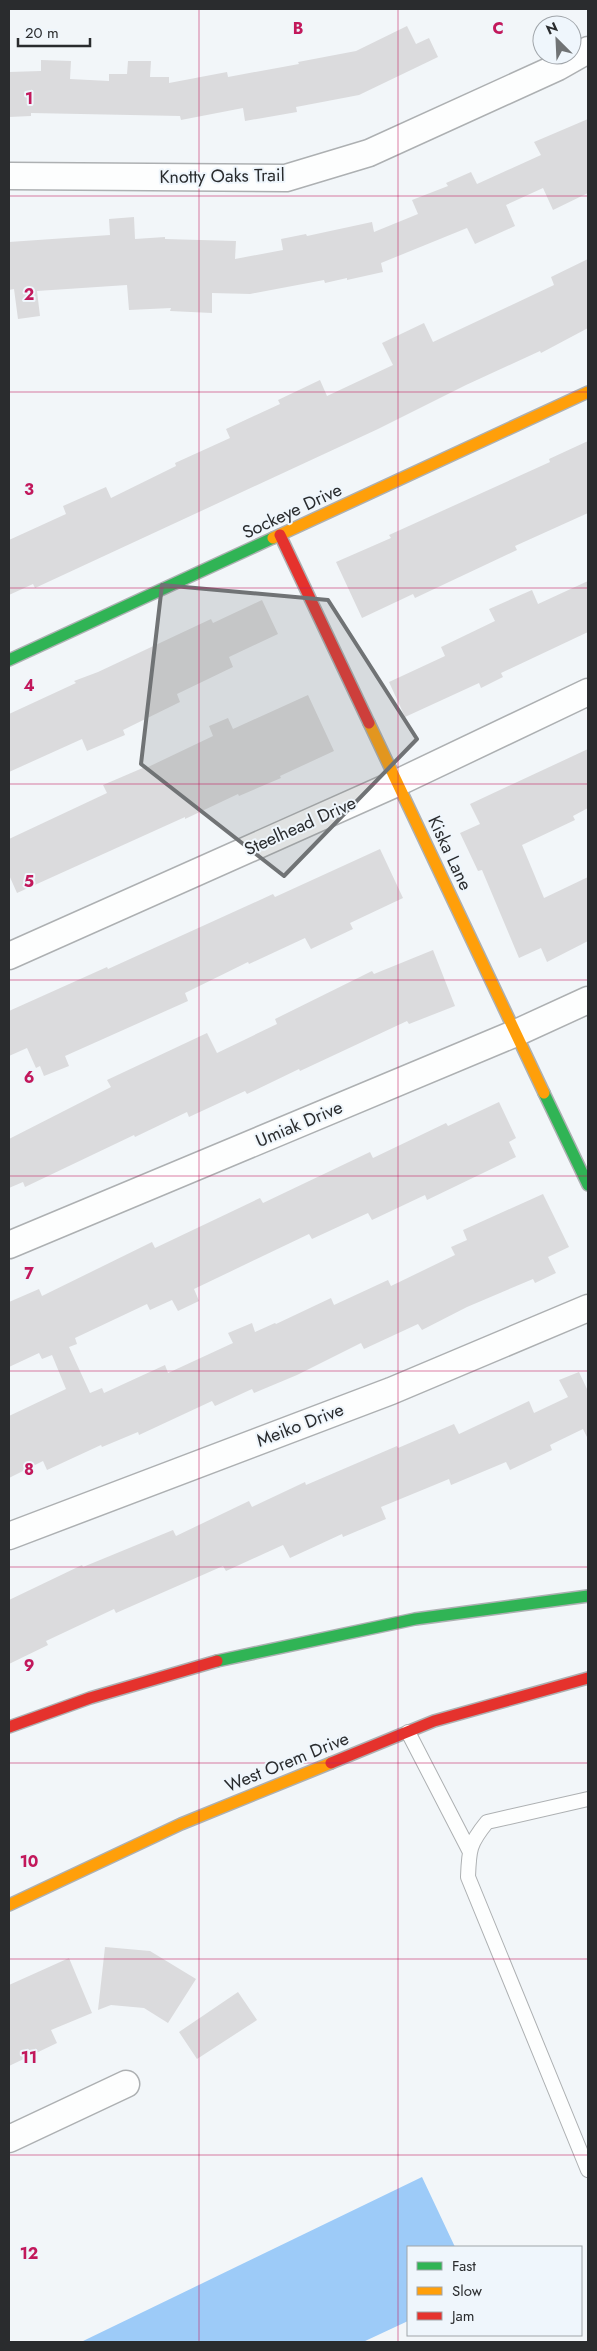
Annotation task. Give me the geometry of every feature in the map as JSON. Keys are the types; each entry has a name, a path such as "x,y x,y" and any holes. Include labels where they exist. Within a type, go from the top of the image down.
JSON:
{"street":[{"name":"Knotty Oaks Trail","path":"9,176 286,178 369,153 558,67 588,50"},
{"name":"Sockeye Drive","path":"9,660 588,392"},
{"name":"Kiska Lane","path":"280,535 588,1185"},
{"name":"Steelhead Drive","path":"9,956 397,783 588,692"},
{"name":"Umiak Drive","path":"9,1245 516,1033 588,1000"},
{"name":"Meiko Drive","path":"9,1536 391,1390 588,1308"},
{"path":"9,1727 90,1698 207,1663 415,1619 588,1596"},
{"name":"West Orem Drive","path":"9,1905 181,1824 434,1721 588,1678"},
{"path":"9,2139 126,2084"}],"lane":[{"path":"408,1732 469,1850"},
{"path":"588,1799 487,1822 469,1850 468,1877 588,2170"}],"highlighted area":[{"path":"162,585 328,600 417,739 284,876 141,764"}],"water":[{"path":"422,2177 455,2246 407,2246 407,2321 363,2342 81,2342"}],"building":[{"path":"407,26 416,44 429,38 438,57 359,95 296,107 297,112 245,121 243,108 181,120 180,116 31,113 31,116 9,117 9,72 41,71 41,60 71,61 70,79 109,81 109,74 127,74 128,61 151,61 150,77 169,77 169,83 227,72 228,77 356,51"},
{"path":"588,119 588,193 553,210 543,188 506,205 515,226 475,244 467,228 381,263 383,272 347,280 347,278 325,283 324,280 250,294 212,293 212,313 170,311 171,308 129,310 127,285 37,291 40,316 18,319 14,289 9,290 9,242 110,235 109,219 134,217 135,239 165,237 165,239 236,241 235,259 283,250 281,239 306,234 307,236 372,222 374,232 418,214 412,200 448,186 446,183 471,172 477,184 541,155 534,142"},
{"path":"588,259 588,328 541,353 540,351 466,385 378,429 35,588 33,584 9,595 9,540 66,514 63,506 106,487 111,498 176,466 175,463 230,438 226,429 280,404 278,400 320,380 327,396 393,365 382,343 424,323 433,342 554,285 551,277"},
{"path":"588,441 588,513 515,546 517,550 415,598 413,594 362,618 336,562 391,538 389,535 550,462 549,459"},
{"path":"588,581 588,632 501,673 503,677 481,688 479,683 405,717 389,682 445,656 441,647 495,621 489,609 532,590 538,604"},
{"path":"262,600 278,634 229,657 233,667 177,694 180,702 123,730 125,735 87,751 82,739 9,772 9,714 76,683 74,681 98,672 211,619 213,623"},
{"path":"308,695 334,751 280,776 281,778 239,796 238,794 185,819 185,817 17,893 9,875 9,839 107,793 103,785 146,768 213,736 209,726 228,718 233,729"},
{"path":"588,749 588,808 573,816 575,820 522,845 544,898 588,877 588,941 547,962 541,948 519,958 482,870 478,871 460,833 480,824 470,804"},
{"path":"380,849 403,898 350,923 353,929 311,949 305,938 249,964 248,962 185,993 188,1001 65,1056 69,1066 44,1076 40,1066 36,1068 27,1048 9,1056 9,1011 107,967 108,969 273,894 275,897"},
{"path":"433,950 455,1006 409,1024 407,1021 300,1071 299,1069 247,1094 245,1091 189,1117 187,1112 25,1187 23,1182 9,1188 9,1139 111,1087 107,1080 207,1033 217,1053 277,1024 275,1019 372,971 374,974"},
{"path":"499,1102 516,1138 509,1142 516,1157 427,1200 425,1195 372,1220 368,1213 312,1239 309,1234 194,1289 199,1301 178,1311 172,1300 150,1310 147,1304 75,1338 77,1344 69,1347 90,1393 102,1388 104,1393 165,1365 168,1373 233,1343 228,1333 252,1323 255,1332 331,1298 334,1305 388,1280 391,1286 455,1255 451,1247 467,1240 463,1230 543,1194 569,1247 548,1257 556,1273 535,1283 533,1279 467,1307 422,1330 418,1324 364,1349 361,1343 297,1375 254,1393 252,1389 215,1406 212,1401 139,1435 138,1432 102,1447 101,1445 47,1470 43,1461 9,1478 9,1416 66,1389 52,1355 42,1359 39,1353 9,1367 9,1302 39,1289 42,1296 152,1242 155,1248 260,1198 263,1203 370,1152 373,1158 446,1123 448,1126"},
{"path":"579,1372 588,1388 588,1439 583,1429 550,1445 552,1450 510,1470 506,1462 451,1485 449,1479 381,1507 386,1519 343,1537 342,1534 290,1558 283,1545 226,1571 223,1566 116,1613 114,1609 46,1641 48,1645 9,1664 9,1600 82,1565 83,1567 173,1530 176,1536 249,1501 252,1507 305,1482 306,1485 454,1424 459,1434 529,1401 534,1413 568,1397 559,1380"},
{"path":"105,1947 150,1951 196,1979 168,2023 144,2008 111,2005 98,2010"},
{"path":"69,1958 92,2013 51,2030 57,2043 9,2066 9,1985"},
{"path":"238,1992 257,2020 197,2059 179,2032"}],"traffic: fast":[{"path":"9,660 273,538"},
{"path":"544,1093 588,1185"},
{"path":"217,1661 415,1619 588,1596"}],"traffic: slow":[{"path":"273,538 588,392"},
{"path":"369,723 544,1093"},
{"path":"9,1905 181,1824 331,1763"}],"traffic: jam":[{"path":"280,535 369,723"},
{"path":"9,1727 90,1698 217,1661"},
{"path":"331,1763 434,1721 588,1678"}]}
